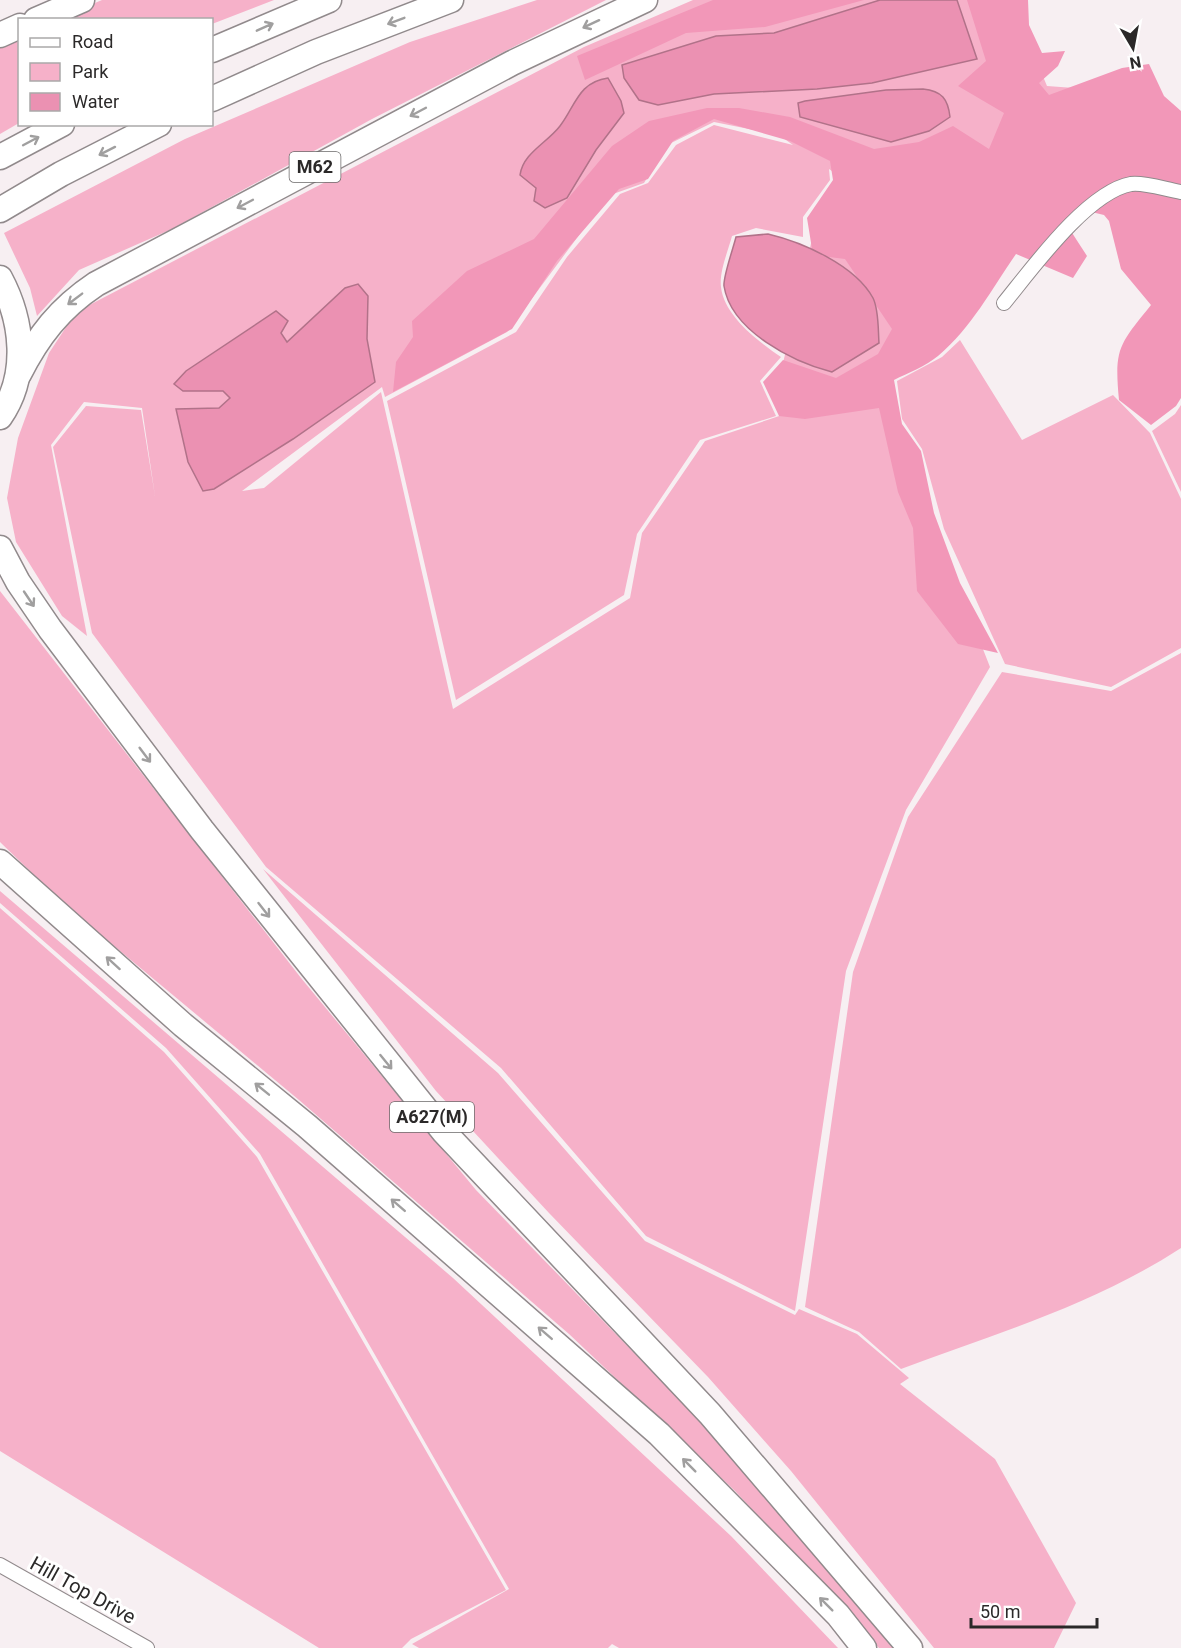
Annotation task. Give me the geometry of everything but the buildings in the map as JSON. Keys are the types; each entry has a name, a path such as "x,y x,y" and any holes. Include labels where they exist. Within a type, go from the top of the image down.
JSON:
{"highway":[{"path":"41,18 82,0"},
{"path":"213,50 329,0"},
{"path":"213,99 316,52 451,0"},
{"name":"M62","path":"19,374 30,351 56,316 96,284 512,63 645,0"},
{"path":"0,35 18,27"},
{"path":"0,157 58,126"},
{"path":"0,210 61,174 155,126"},
{"path":"0,437 4,412 19,374 18,328 5,288"},
{"name":"A627(M)","path":"0,548 18,582 50,629 202,830 444,1132 710,1414 910,1648"},
{"path":"0,862 183,1025 316,1134 658,1434 838,1615 864,1648"}],"street":[{"path":"1004,303 1068,226 1106,196 1131,184 1181,192"},
{"name":"Hill Top Drive","path":"0,1565 147,1648"}],"green space":[{"path":"102,0 274,0 213,24 213,18 60,18"},
{"path":"537,0 606,0 372,119 172,229 79,270 37,316 30,288 4,233 185,139 410,42"},
{"path":"693,0 1011,0 1047,86 1088,89 1014,254 880,387 990,667 906,810 846,971 795,1311 646,1236 501,1068 266,867 92,633 53,447 86,406 141,410 155,496 142,408 84,402 51,445 87,636 62,616 16,542 7,498 18,438 49,353 76,312 584,47","holes":["714,122 779,135 793,145 714,125 676,145 648,183 620,194 567,257 516,332 387,401 456,700 624,595 637,534 700,440 776,416 760,381 781,357 753,336 729,308 721,287 724,262 732,236 756,228 803,237 803,217 830,180 829,169 839,176 813,235 783,363 806,407 705,441 642,533 630,598 453,709 381,392 264,488 242,491 382,387 385,397 507,332 591,219 613,194 644,183 667,145"]},
{"path":"18,34 18,124 0,134 0,43"},
{"path":"960,340 1022,440 1113,395 1150,433 1181,499 1181,648 1111,687 1005,664 944,529 922,449 902,419 897,381 942,357"},
{"path":"1181,405 1181,492 1152,431 1175,414"},
{"path":"0,591 301,978 476,1190 708,1429 893,1648 879,1648 735,1491 569,1334 299,1100 66,906 0,842"},
{"path":"1181,653 1181,1248 1148,1268 1080,1302 901,1369 859,1332 805,1307 853,972 908,817 1002,672 1111,691"},
{"path":"263,869 498,1073 645,1241 795,1315 799,1309 857,1334 909,1378 900,1384 995,1459 1076,1603 1054,1648 934,1648 791,1471 708,1377 549,1213 436,1091"},
{"path":"0,891 453,1278 731,1536 838,1648 619,1648 612,1644 608,1648 419,1648 412,1644 509,1589 260,1154 166,1048 0,903"},
{"path":"0,908 164,1052 257,1157 506,1590 411,1639 402,1648 319,1648 0,1451"}],"shaded area":[{"path":"713,0 864,0 765,27 686,33 585,80 577,56"},
{"path":"967,0 1028,0 1029,25 1042,53 1065,51 1058,66 1039,83 1049,95 1122,68 1149,64 1164,96 1181,111 1181,398 1176,406 1151,425 1119,400 1117,369 1121,348 1125,339 1151,305 1121,269 1109,221 1104,215 1079,209 1065,222 1087,256 1073,278 1016,254 980,308 950,345 928,363 894,380 902,424 921,451 934,513 960,583 998,653 958,644 917,591 913,528 898,492 879,408 805,419 779,416 763,382 783,360 836,378 878,354 892,329 845,259 813,255 807,218 833,180 830,161 790,141 714,119 673,141 648,179 619,189 557,261 512,329 393,392 396,362 413,337 412,321 467,271 534,239 612,146 649,121 707,108 739,108 790,117 874,149 919,142 953,126 989,149 1004,113 958,86 986,61"}],"water":[{"path":"880,0 957,0 977,59 872,83 817,89 714,94 658,105 639,100 624,78 622,65 716,36 774,33"},
{"path":"608,78 621,101 624,113 596,150 567,198 545,208 534,201 536,188 520,175 522,167 531,154 560,126 578,96 598,80"},
{"path":"923,89 943,97 948,105 950,117 929,131 891,142 800,117 798,103 805,101 886,90"},
{"path":"768,234 811,249 841,265 854,275 865,286 875,303 879,343 832,372 800,361 766,342 751,330 738,317 729,302 724,286 725,276 736,237"},
{"path":"358,284 368,296 367,339 375,382 293,439 214,489 203,491 188,462 176,409 219,408 230,398 223,391 183,391 174,384 186,371 276,311 288,321 281,333 287,342 345,288"}]}
